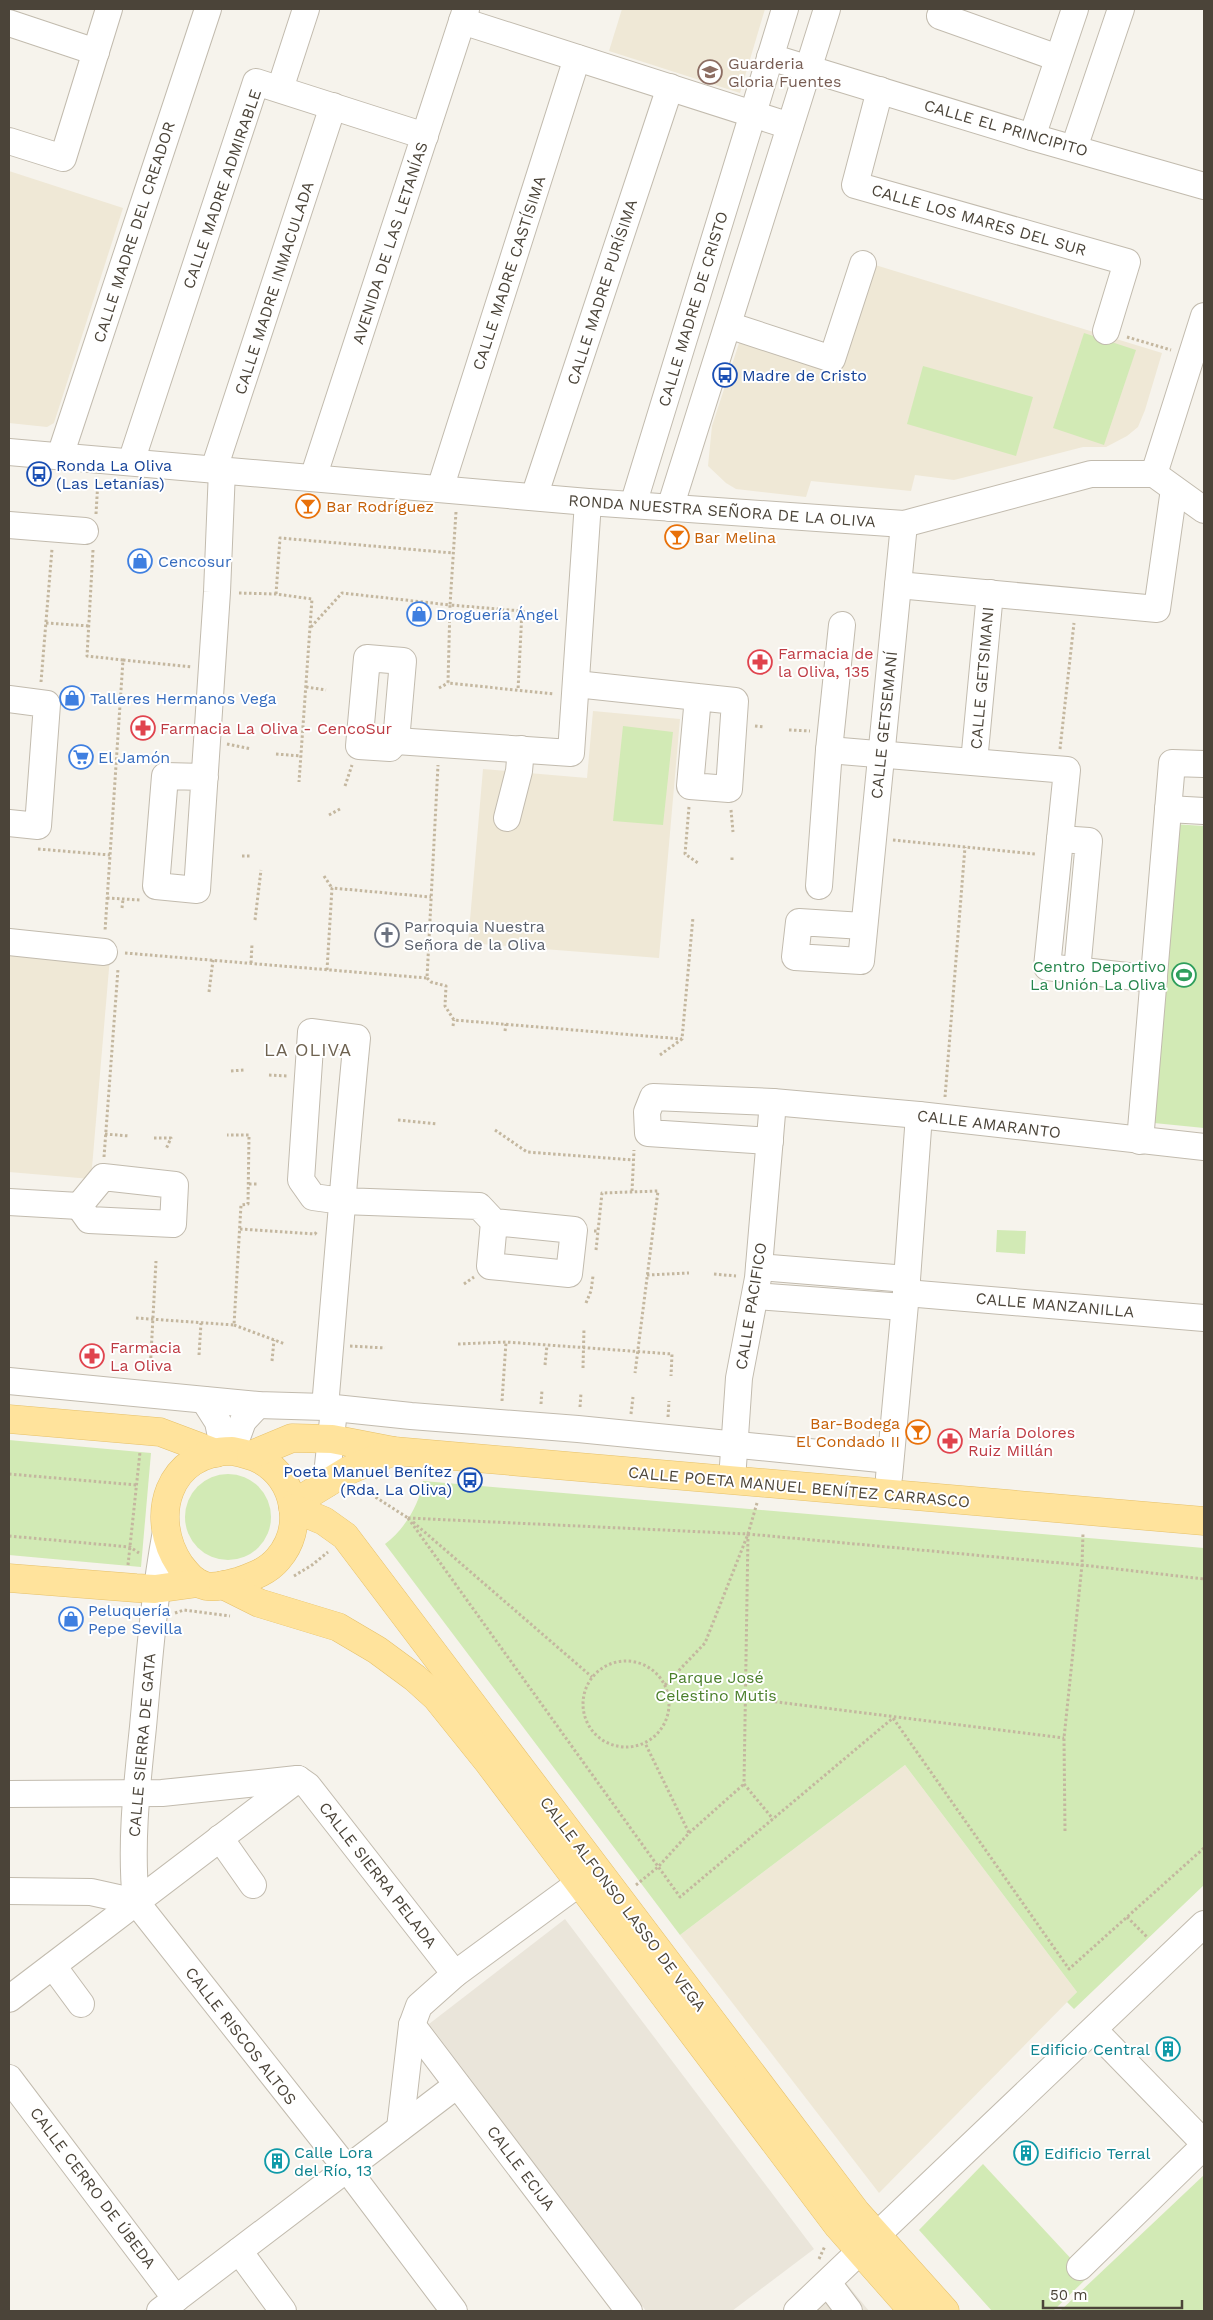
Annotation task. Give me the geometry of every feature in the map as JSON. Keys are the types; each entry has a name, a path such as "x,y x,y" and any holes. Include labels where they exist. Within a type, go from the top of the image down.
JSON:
{"main road":[{"path":"9,1419 160,1432 231,1453 269,1465 277,1472 288,1489 293,1506 292,1531 287,1546 268,1569 254,1576 211,1584 155,1589 9,1578"},
{"name":"CALLE POETA MANUEL BENÍTEZ CARRASCO","path":"231,1453 292,1438 332,1439 394,1451 1204,1522"},
{"name":"CALLE POETA MANUEL BENÍTEZ CARRASCO","path":"293,1506 345,1475 394,1451"},
{"path":"211,1584 189,1577 173,1554 166,1531 165,1508 172,1486 186,1468 205,1456 231,1453"},
{"path":"338,1543 333,1500 345,1475"},
{"name":"CALLE ALFONSO LASSO DE VEGA","path":"293,1506 324,1521 338,1543 588,1877 856,2212 868,2243 913,2311"},
{"name":"CALLE ALFONSO LASSO DE VEGA","path":"211,1584 259,1603 338,1627 377,1650 415,1678 436,1697 483,1755 588,1877"},
{"name":"CALLE ALFONSO LASSO DE VEGA","path":"868,2243 945,2311"}],"street":[{"path":"9,141 63,158 109,9"},
{"name":"CALLE MADRE DEL CREADOR","path":"60,456 208,9"},
{"path":"280,90 306,9"},
{"name":"CALLE MADRE DE CRISTO","path":"633,505 785,9"},
{"path":"670,508 827,9"},
{"path":"943,9 940,16 1058,58"},
{"path":"1032,137 1075,9"},
{"path":"1074,148 1121,9"},
{"path":"464,15 578,58 790,126"},
{"name":"AVENIDA DE LAS LETANÍAS","path":"313,478 464,15"},
{"path":"9,24 96,52"},
{"name":"CALLE EL PRINCIPITO","path":"770,57 1032,137 1204,186"},
{"name":"CALLE MADRE CASTÍSIMA","path":"449,490 578,58"},
{"name":"CALLE MADRE ADMIRABLE","path":"131,462 256,82 425,136"},
{"name":"CALLE MADRE PURÍSIMA","path":"534,497 670,87"},
{"name":"CALLE LOS MARES DEL SUR","path":"880,90 855,185 1127,262 1106,331"},
{"name":"CALLE MADRE INMACULADA","path":"218,470 333,106"},
{"path":"728,325 832,359 863,264"},
{"path":"898,585 1157,609 1164,481 1191,356 1204,316"},
{"name":"RONDA NUESTRA SEÑORA DE LA OLIVA","path":"9,452 588,502 904,524 1091,474 1164,481"},
{"path":"204,777 217,592 218,470"},
{"path":"1164,481 1204,510"},
{"path":"396,741 571,752 588,502"},
{"name":"CALLE GETSEMANÍ","path":"863,926 904,524"},
{"path":"9,525 91,532"},
{"name":"CALLE GETSIMANI","path":"974,762 990,593"},
{"path":"819,886 829,750 842,625"},
{"path":"575,690 698,697 735,701 729,790 690,786 698,697"},
{"path":"9,699 47,704 38,826 9,823"},
{"path":"507,818 519,771 521,749"},
{"path":"829,750 1067,770 1047,967 1154,979"},
{"path":"1140,1142 1172,762 1204,764"},
{"path":"1168,809 1204,811"},
{"path":"1059,848 1088,841 1077,970"},
{"path":"9,942 112,952"},
{"path":"345,1475 332,1439 329,1407 331,1345 342,1209 357,1038 311,1032 301,1180 313,1197 342,1209 479,1206 494,1222 574,1230 569,1274 490,1266 494,1222"},
{"name":"CALLE AMARANTO","path":"648,1133 647,1112 653,1097 773,1102 931,1117 1140,1142 1204,1147"},
{"name":"CALLE PACIFICO","path":"732,1480 739,1378 756,1296 773,1102"},
{"path":"888,1495 906,1293 931,1117"},
{"path":"648,1133 770,1141"},
{"path":"103,1177 175,1185 173,1224 89,1220 79,1206 103,1177"},
{"path":"9,1202 79,1206"},
{"name":"CALLE MANZANILLA","path":"759,1267 906,1293 1204,1318"},
{"name":"CALLE MANZANILLA","path":"756,1296 906,1293"},
{"path":"9,1381 258,1405 329,1407 500,1424 734,1443 890,1460"},
{"path":"204,1400 218,1422 231,1453"},
{"path":"231,1453 243,1422 258,1405"},
{"name":"CALLE SIERRA DE GATA","path":"136,1902 133,1868 136,1794 155,1589 166,1531"},
{"path":"9,1794 136,1794 298,1779"},
{"path":"9,1999 298,1779"},
{"name":"CALLE SIERRA PELADA","path":"298,1779 308,1786 455,1974"},
{"path":"220,1838 253,1885"},
{"path":"400,2128 412,2025 419,2006 455,1974 588,1877"},
{"path":"9,1891 91,1892 136,1902"},
{"name":"CALLE RISCOS ALTOS","path":"136,1902 347,2169 454,2311"},
{"path":"797,2311 1204,1924"},
{"path":"52,1966 81,2004"},
{"name":"CALLE ECIJA","path":"412,2025 629,2311"},
{"path":"1080,2267 1204,2144 1094,2030"},
{"name":"CALLE CERRO DE ÚBEDA","path":"9,2078 168,2305"},
{"path":"168,2305 457,2085"},
{"path":"239,2251 284,2311"},
{"path":"828,2283 849,2311"}],"path":[{"path":"1106,331 1191,356"},
{"path":"100,460 91,532 87,656 211,669"},
{"path":"448,683 453,553 449,490"},
{"path":"39,703 53,529"},
{"path":"276,594 280,538 453,553"},
{"path":"217,592 276,594 312,600 299,782"},
{"path":"311,627 342,593 522,611 533,614"},
{"path":"1058,769 1077,601"},
{"path":"518,690 522,611"},
{"path":"46,623 89,626"},
{"path":"103,1177 112,952 110,855 123,660"},
{"path":"439,688 448,683 518,690 575,690"},
{"path":"306,687 326,690"},
{"path":"427,978 440,744"},
{"path":"276,754 301,756"},
{"path":"690,786 685,854 698,863"},
{"path":"329,815 340,809"},
{"path":"38,826 36,849 110,855"},
{"path":"872,838 965,847 1059,848"},
{"path":"931,1117 965,847"},
{"path":"242,856 252,856"},
{"path":"255,920 260,870"},
{"path":"324,876 332,888 327,970"},
{"path":"332,888 431,897"},
{"path":"122,908 123,899"},
{"path":"660,1055 682,1039 693,917"},
{"path":"250,963 252,944"},
{"path":"112,952 427,978 431,982 446,986 445,1006 454,1020 453,1026"},
{"path":"209,992 213,960"},
{"path":"454,1020 682,1039"},
{"path":"505,1031 506,1024"},
{"path":"231,1071 244,1070"},
{"path":"398,1120 437,1124"},
{"path":"495,1130 527,1152 634,1160"},
{"path":"632,1191 634,1146 648,1133"},
{"path":"106,1134 129,1136"},
{"path":"227,1135 250,1135 248,1204 241,1205 234,1325"},
{"path":"154,1138 171,1138 166,1149"},
{"path":"249,1184 259,1184"},
{"path":"574,1230 598,1231 602,1193 658,1191 635,1372"},
{"path":"240,1229 315,1234 323,1216 342,1209"},
{"path":"154,1319 156,1261"},
{"path":"647,1274 689,1274"},
{"path":"136,1318 234,1325 285,1344"},
{"path":"199,1355 201,1323"},
{"path":"583,1368 584,1328"},
{"path":"272,1361 274,1340"},
{"path":"458,1344 506,1342 637,1353 672,1354 671,1376"},
{"path":"500,1424 506,1342"},
{"path":"331,1345 385,1348"},
{"path":"545,1365 548,1345"},
{"path":"9,1474 137,1485"},
{"path":"345,1475 408,1518 592,1677"},
{"path":"665,1684 705,1643 748,1534 761,1483"},
{"path":"1065,1831 1064,1738 1082,1565 1083,1512"},
{"path":"408,1518 748,1534 1082,1565 1204,1579"},
{"path":"408,1518 680,1897 894,1718"},
{"path":"748,1534 744,1784 773,1819"},
{"path":"9,1536 130,1547 139,1552 138,1560"},
{"path":"289,1580 312,1565 338,1543"},
{"path":"172,1614 184,1610 238,1616"},
{"path":"619,1660 643,1663 660,1676 665,1684 669,1695 669,1711 664,1725 655,1737 645,1743 627,1748 612,1745 598,1738 588,1726 583,1714 582,1699 588,1682 602,1667 619,1660"},
{"path":"745,1698 1064,1738"},
{"path":"894,1718 1069,1969 1204,1848"},
{"path":"645,1743 689,1833"},
{"path":"629,1890 658,1867 689,1833 744,1784"},
{"path":"1127,1917 1148,1938"}],"shaded area":[{"name":"Guarderia Gloria Fuentes","path":"622,9 765,9 740,93 609,51"},
{"path":"9,171 123,208 54,423 47,427 9,423"},
{"path":"872,264 1162,353 1138,427 1127,436 1106,447 1083,447 954,480 915,475 911,491 811,481 806,497 736,489 726,483 708,466 712,426 742,334 836,365"},
{"path":"593,711 680,719 659,958 468,943 483,769 587,778"},
{"path":"9,948 110,957 91,1179 9,1172"},
{"path":"905,1765 1077,1992 879,2193 680,1935"},
{"path":"565,1919 814,2249 732,2311 646,2311 429,2024"},
{"path":"846,2283 869,2311 809,2311"}],"green space":[{"path":"1084,333 1136,350 1104,445 1053,428"},
{"path":"923,366 1033,397 1016,456 907,424"},
{"path":"623,726 673,732 663,825 613,821"},
{"name":"Centro Deportivo La Unión La Oliva","path":"1173,824 1204,826 1204,1128 1154,1123"},
{"path":"997,1230 1026,1231 1025,1254 996,1252"},
{"path":"9,1440 151,1453 141,1567 9,1555"},
{"path":"228,1474 244,1477 252,1481 264,1493 268,1501 271,1517 268,1533 264,1541 252,1553 244,1557 228,1560 212,1557 204,1553 192,1541 188,1533 185,1517 188,1501 192,1493 204,1481 212,1477"},
{"name":"Parque José Celestino Mutis","path":"423,1481 1204,1548 1204,1885 1074,2009 1067,2002 1077,1992 905,1765 680,1935 385,1544 399,1531 410,1516 418,1499"},
{"path":"983,2164 1088,2277 1053,2311 992,2311 919,2230"},
{"path":"1204,2175 1204,2311 1060,2311"}],"place":[{"name":"Guarderia Gloria Fuentes","path":"710,72"},
{"name":"Madre de Cristo","path":"725,375"},
{"name":"Ronda La Oliva (Las Letanías)","path":"39,474"},
{"name":"Bar Rodríguez","path":"308,506"},
{"name":"Bar Melina","path":"677,537"},
{"name":"Cencosur","path":"140,561"},
{"name":"Droguería Ángel","path":"419,614"},
{"name":"Farmacia de la Oliva, 135","path":"760,662"},
{"name":"Talleres Hermanos Vega","path":"72,698"},
{"name":"Farmacia La Oliva - CencoSur","path":"143,728"},
{"name":"El Jamón","path":"81,757"},
{"name":"Parroquia Nuestra Señora de la Oliva","path":"387,935"},
{"name":"Centro Deportivo La Unión La Oliva","path":"1184,975"},
{"name":"Farmacia La Oliva","path":"92,1356"},
{"name":"Bar-Bodega El Condado II","path":"918,1432"},
{"name":"María Dolores Ruiz Millán","path":"950,1441"},
{"name":"Poeta Manuel Benítez (Rda. La Oliva)","path":"470,1480"},
{"name":"Peluquería Pepe Sevilla","path":"71,1619"},
{"name":"Edificio Central","path":"1168,2049"},
{"name":"Edificio Terral","path":"1026,2153"},
{"name":"Calle Lora del Río, 13","path":"277,2161"}],"district":[{"name":"LA OLIVA","path":"308,1049"}]}
